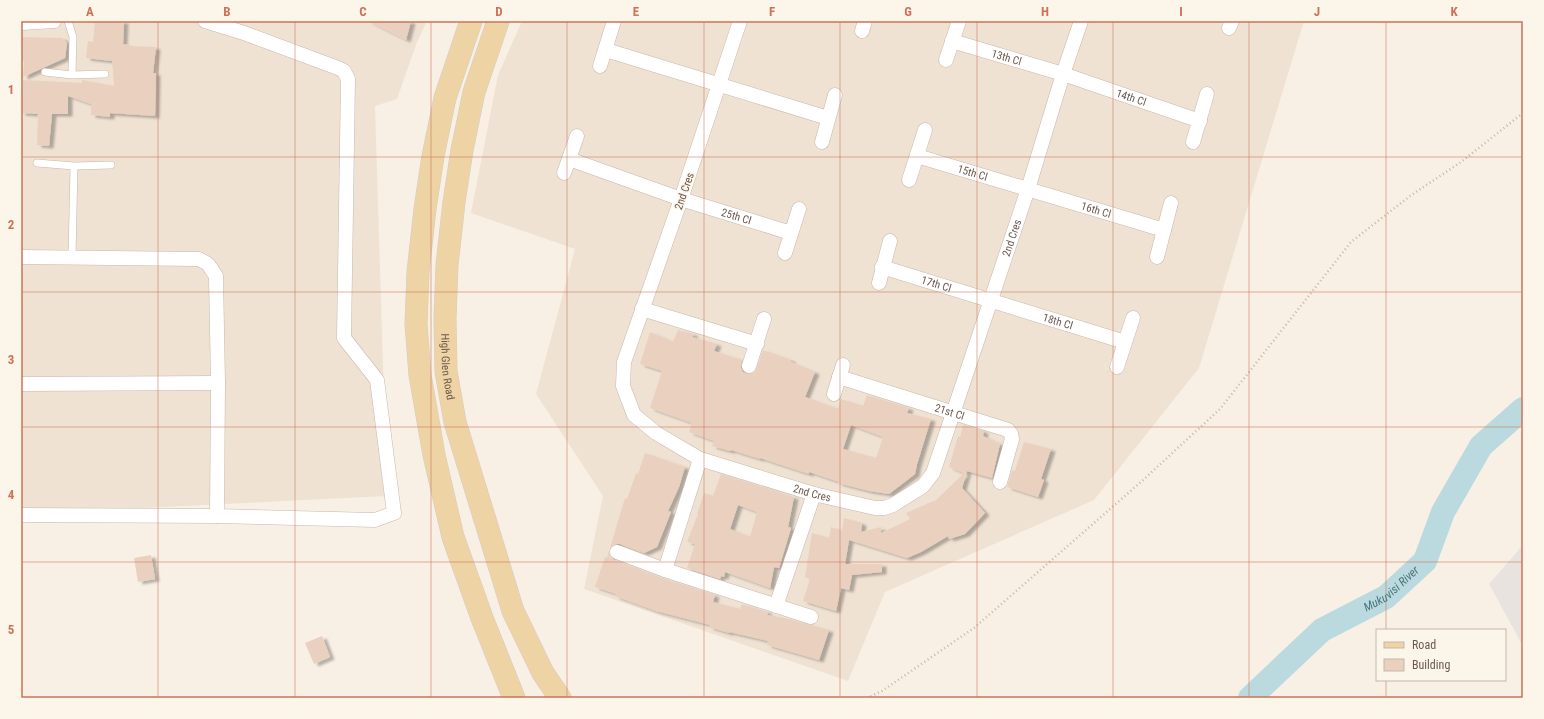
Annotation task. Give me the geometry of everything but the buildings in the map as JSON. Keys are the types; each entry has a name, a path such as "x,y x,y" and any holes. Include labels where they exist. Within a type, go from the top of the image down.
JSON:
{"main road":[{"path":"471,21 445,98 433,156 418,272 416,324 420,375 434,455 453,537 482,618 514,698"},
{"name":"High Glen Road","path":"498,21 474,92 462,150 454,202 447,265 445,318 446,371 455,422 513,611 543,673 560,698"}],"street":[{"path":"21,23 54,21"},
{"path":"21,515 217,516 375,520 394,513 377,380 344,338 348,79 344,71 338,68 244,33 204,21"},
{"path":"600,66 614,21"},
{"name":"2nd Cres","path":"740,21 681,199 624,362 623,386 634,415 656,433 700,459 814,494 875,508 884,508 893,505 924,486 933,473 1028,189 1062,74 1081,21"},
{"path":"946,60 959,21"},
{"name":"13th Cl","path":"952,41 1062,74"},
{"path":"606,50 828,118"},
{"name":"14th Cl","path":"1062,74 1200,121"},
{"path":"1193,142 1207,94"},
{"path":"822,142 835,95"},
{"path":"909,180 925,130"},
{"path":"564,174 577,136"},
{"name":"15th Cl","path":"917,156 1028,189"},
{"name":"25th Cl","path":"569,159 681,199 791,233"},
{"name":"16th Cl","path":"1028,189 1164,230"},
{"path":"1157,257 1171,203"},
{"path":"785,253 799,210"},
{"path":"879,283 890,241"},
{"path":"21,257 199,259 208,264 216,276 218,383 217,516"},
{"name":"17th Cl","path":"882,267 991,300"},
{"name":"18th Cl","path":"991,300 1125,342"},
{"path":"642,309 757,344"},
{"path":"1117,367 1133,318"},
{"path":"749,366 764,319"},
{"name":"21st Cl","path":"834,394 841,371 953,413 1008,430 1012,439 1000,482"},
{"path":"21,384 218,383"},
{"path":"665,570 700,459"},
{"path":"776,606 814,494"},
{"path":"617,552 665,570 811,617"}],"lane":[{"path":"68,21 73,37 72,75"},
{"path":"45,72 72,75 105,74"},
{"path":"37,163 74,166 111,165"},
{"path":"72,257 74,166"}],"path":[{"path":"867,698 882,691 974,628 1142,481 1220,409 1350,242 1410,196 1461,162 1523,113"}],"shaded area":[{"path":"21,21 427,21 417,42 397,99 375,106 387,496 21,514"},
{"path":"522,21 1304,21 1199,368 1094,500 885,592 848,681 584,589 603,496 536,394 575,249 471,213 498,75"},
{"path":"1523,545 1523,646 1489,584"}],"waterway":[{"name":"Mukuvisi River","path":"1250,698 1322,630 1386,597 1425,561 1443,512 1481,446 1523,409"}]}
